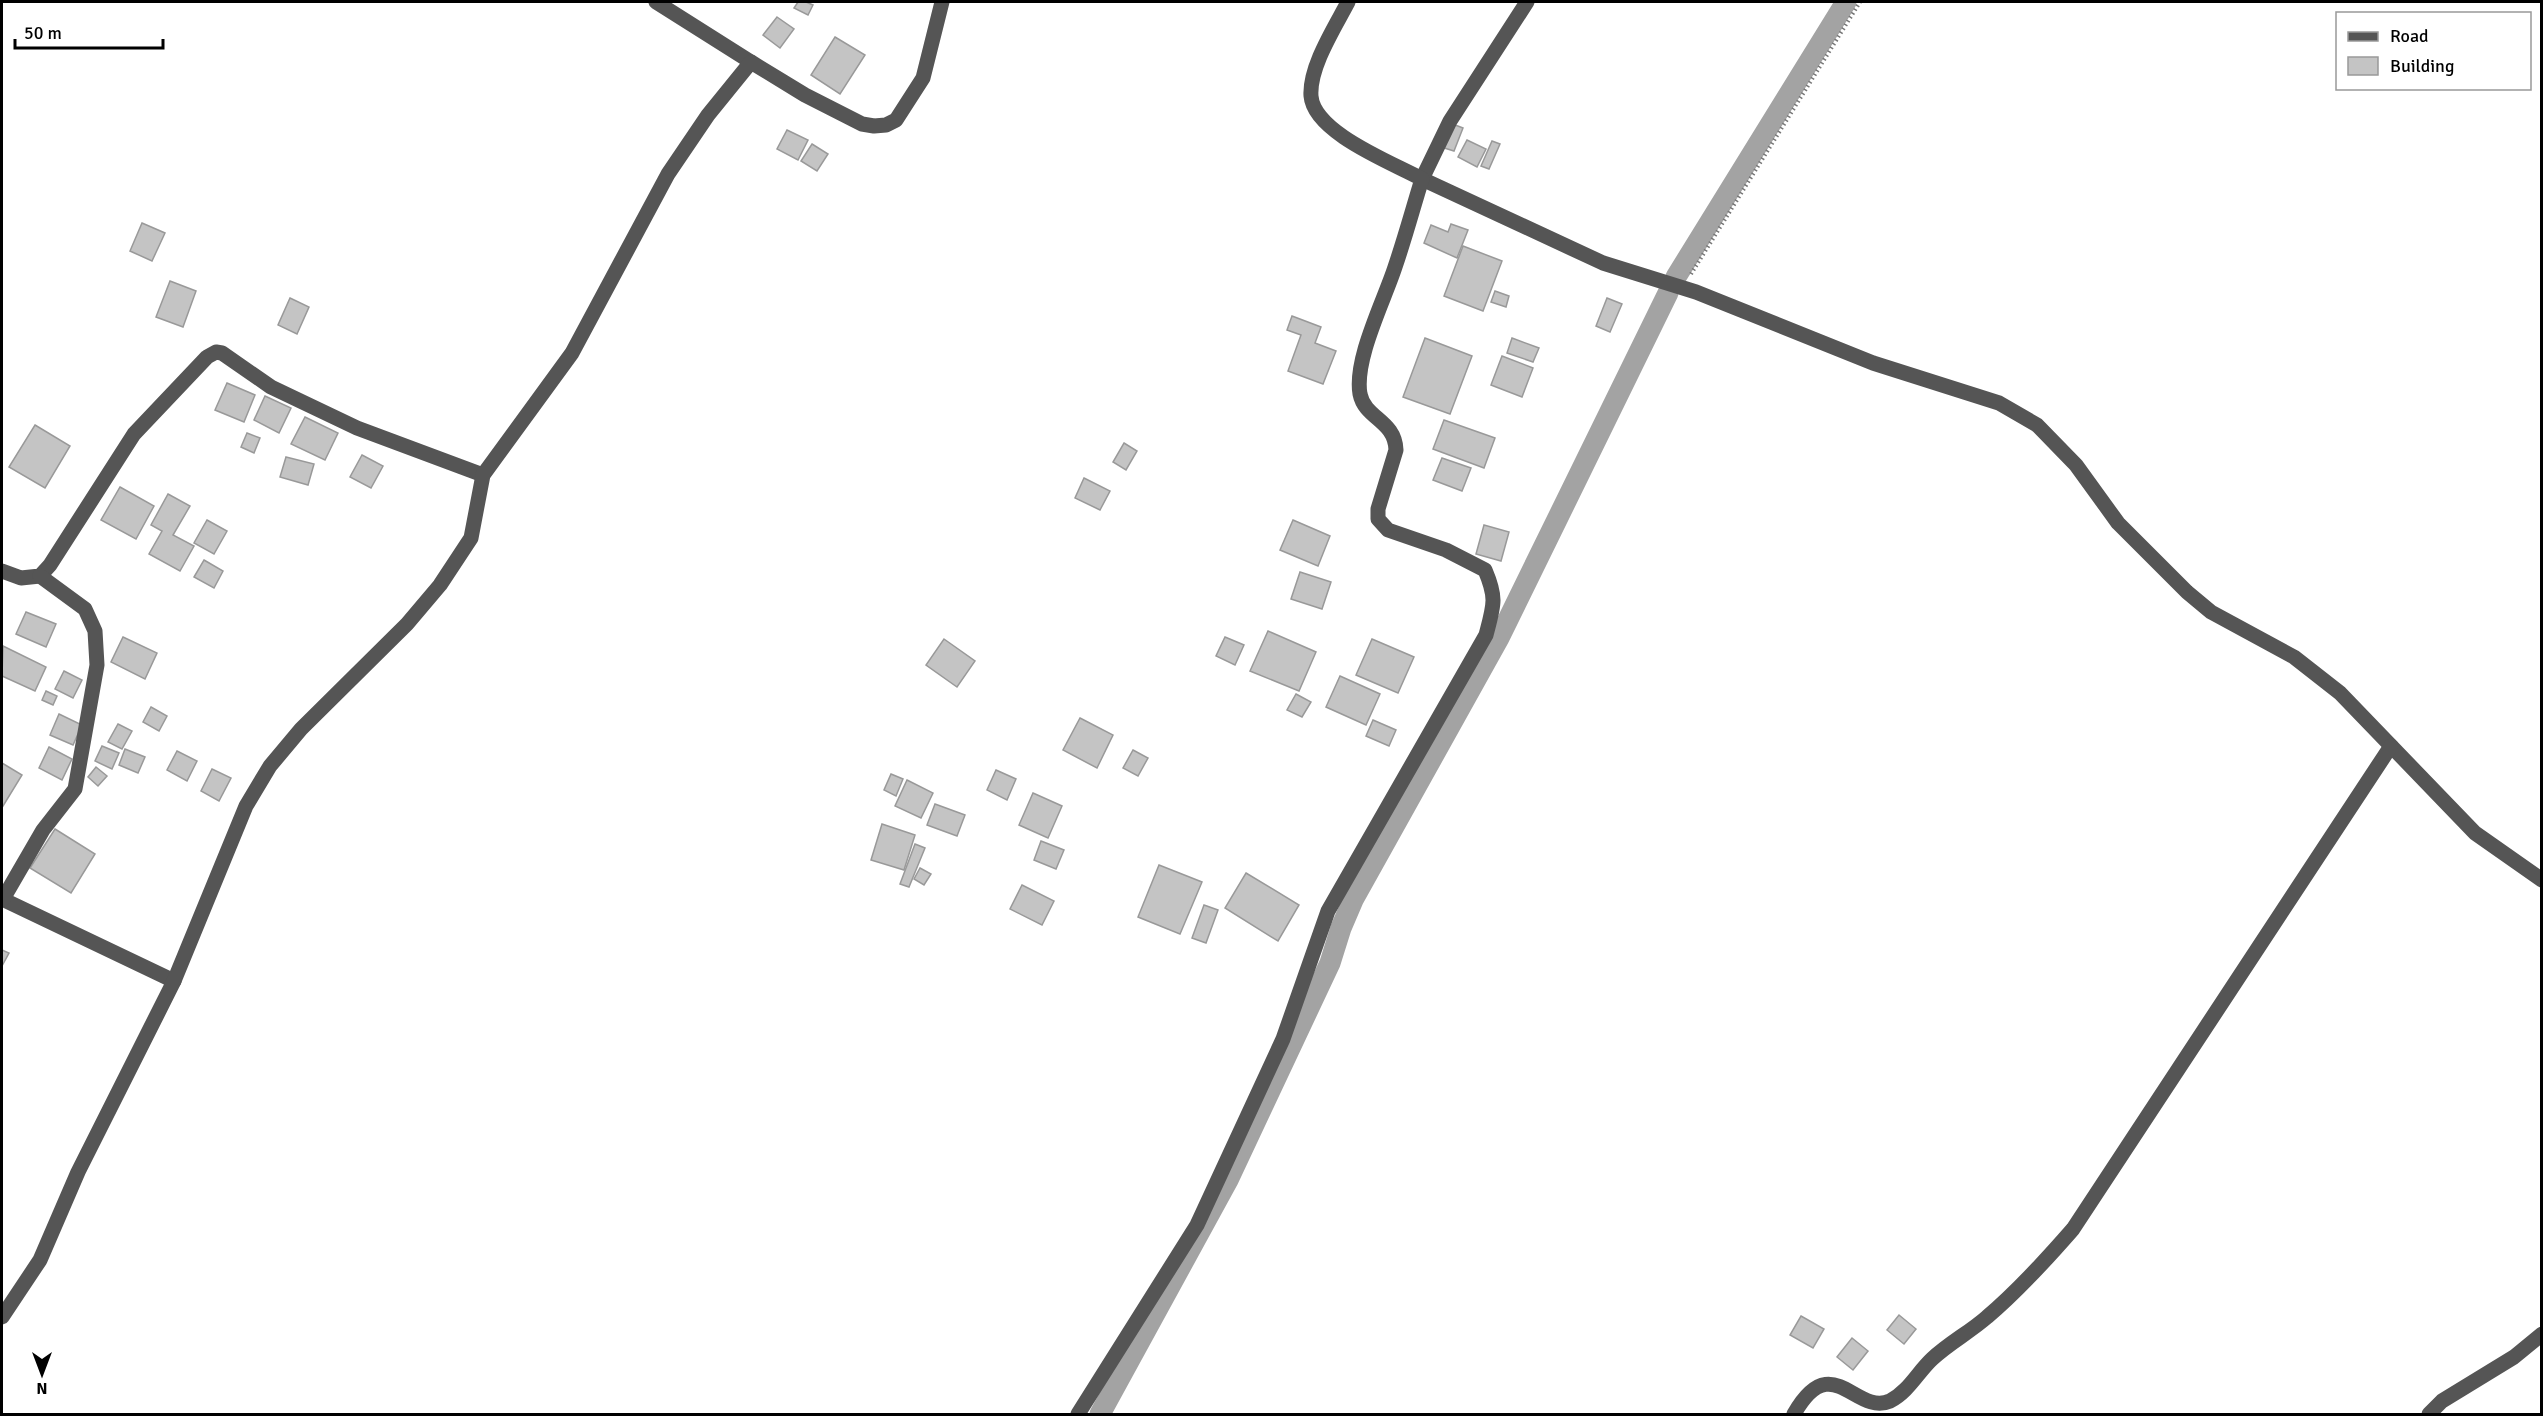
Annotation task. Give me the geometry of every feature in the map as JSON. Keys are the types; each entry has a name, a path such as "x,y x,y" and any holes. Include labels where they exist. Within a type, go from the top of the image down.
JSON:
{"street":[{"path":"656,2 806,95 862,124 874,126 885,125 896,120 923,78 942,2"},
{"path":"1348,2 1316,66 1311,95 1316,112 1332,128 1356,145 1422,179 1603,263 1682,288 1874,363 1999,403 2037,425 2076,465 2118,523 2187,592 2211,612 2294,657 2340,693 2475,833 2541,880"},
{"path":"1078,1414 1197,1225 1283,1039 1328,911 1486,635 1495,603 1485,570 1446,550 1397,535 1381,524 1378,509 1396,450 1396,442 1388,425 1363,403 1360,393 1359,368 1395,266 1422,179 1450,120 1527,2"},
{"path":"2,1317 40,1260 78,1172 174,981 246,806 270,766 301,729 407,624 440,585 471,538 483,475 572,353 668,174 708,115 751,62"},
{"path":"2,571 21,578 40,576 50,565 134,434 207,357 216,352 222,352 271,387 357,428 483,475"},
{"path":"40,576 85,609 96,631 97,664 75,789 43,830 2,899 174,981"},
{"path":"1794,1414 1810,1390 1819,1386 1833,1386 1878,1404 1890,1401 1904,1391 1932,1359 1985,1318 2031,1277 2073,1229 2391,746"},
{"path":"2429,1414 2442,1401 2514,1358 2541,1334"}],"path":[{"path":"1682,288 1860,2"}],"building":[{"path":"798,2 813,5 808,15 794,8"},
{"path":"777,17 794,29 780,48 763,35"},
{"path":"835,37 865,55 840,94 811,75"},
{"path":"1450,123 1463,128 1454,151 1441,147"},
{"path":"787,130 808,140 798,160 777,149"},
{"path":"1467,140 1486,149 1477,167 1458,157"},
{"path":"1492,141 1500,144 1489,169 1481,166"},
{"path":"812,144 828,154 817,171 801,161"},
{"path":"142,223 165,233 152,261 130,251"},
{"path":"1451,224 1468,230 1457,258 1424,243 1431,225 1448,232"},
{"path":"1463,246 1502,261 1483,311 1444,296"},
{"path":"170,281 196,291 183,327 156,317"},
{"path":"1495,291 1509,296 1506,307 1491,302"},
{"path":"290,298 309,307 297,334 278,325"},
{"path":"1607,298 1622,304 1610,332 1596,326"},
{"path":"1292,316 1321,327 1315,343 1336,351 1323,384 1288,371 1301,335 1287,330"},
{"path":"1425,338 1472,356 1450,414 1403,397"},
{"path":"1512,338 1539,348 1533,362 1507,353"},
{"path":"1502,356 1533,368 1522,397 1491,385"},
{"path":"227,383 255,395 244,422 215,410"},
{"path":"265,396 291,408 279,433 254,420"},
{"path":"305,417 338,433 325,460 291,444"},
{"path":"1444,420 1495,438 1484,468 1433,449"},
{"path":"35,425 70,446 45,488 9,467"},
{"path":"247,433 260,438 254,453 241,447"},
{"path":"1124,443 1137,451 1126,470 1113,462"},
{"path":"362,455 383,466 371,488 350,477"},
{"path":"286,457 314,464 308,485 280,477"},
{"path":"1442,458 1471,468 1462,491 1433,480"},
{"path":"1084,478 1110,491 1100,510 1075,498"},
{"path":"120,487 154,506 136,539 101,520"},
{"path":"168,494 190,506 173,535 194,546 180,571 149,554 162,531 151,525"},
{"path":"207,520 227,531 214,554 194,543"},
{"path":"1293,520 1330,536 1318,566 1280,550"},
{"path":"1484,525 1509,532 1501,561 1476,554"},
{"path":"204,560 223,571 214,588 194,577"},
{"path":"1300,572 1331,582 1322,609 1291,599"},
{"path":"26,612 56,624 46,647 16,634"},
{"path":"1268,631 1316,652 1299,691 1250,671"},
{"path":"123,637 157,653 145,679 111,662"},
{"path":"1225,637 1244,645 1235,665 1216,656"},
{"path":"944,639 975,661 957,687 926,665"},
{"path":"1372,639 1414,657 1398,693 1356,675"},
{"path":"3,646 46,667 35,691 2,676"},
{"path":"64,671 82,680 73,698 55,689"},
{"path":"1340,676 1380,694 1366,725 1326,707"},
{"path":"46,691 57,696 53,705 42,700"},
{"path":"1296,694 1311,702 1302,717 1287,710"},
{"path":"151,707 167,716 159,731 143,722"},
{"path":"59,714 82,725 73,745 50,735"},
{"path":"1080,718 1113,735 1097,768 1063,750"},
{"path":"1373,720 1396,730 1389,746 1366,736"},
{"path":"118,724 132,731 122,749 108,742"},
{"path":"102,746 119,753 112,769 95,761"},
{"path":"49,747 72,759 62,780 39,768"},
{"path":"125,749 145,757 138,773 119,765"},
{"path":"1133,750 1148,758 1138,776 1123,768"},
{"path":"177,751 197,761 187,781 167,770"},
{"path":"2,763 22,775 3,806 2,805"},
{"path":"96,767 107,776 98,786 88,777"},
{"path":"212,769 231,778 219,801 201,791"},
{"path":"996,770 1016,779 1007,800 987,790"},
{"path":"891,774 903,779 896,796 884,790"},
{"path":"907,780 933,793 921,818 895,806"},
{"path":"1033,793 1062,806 1048,838 1019,825"},
{"path":"935,804 965,815 957,836 927,825"},
{"path":"882,824 915,835 904,870 871,860"},
{"path":"55,829 95,854 71,893 30,868"},
{"path":"1041,841 1064,850 1056,869 1034,860"},
{"path":"915,844 925,848 909,887 900,884"},
{"path":"1159,865 1202,882 1180,934 1138,917"},
{"path":"920,868 931,874 924,885 914,879"},
{"path":"1246,873 1299,905 1278,941 1225,908"},
{"path":"1022,885 1054,901 1042,925 1010,909"},
{"path":"1204,905 1218,910 1206,943 1192,938"},
{"path":"2,950 9,953 2,966"},
{"path":"1899,1315 1916,1329 1904,1344 1887,1330"},
{"path":"1801,1316 1824,1329 1813,1348 1790,1335"},
{"path":"1852,1338 1868,1351 1853,1370 1837,1357"}],"waterway":[{"path":"1676,277 1846,2"},
{"path":"1100,1414 1228,1180 1330,963 1353,900 1499,638 1668,293"}]}
